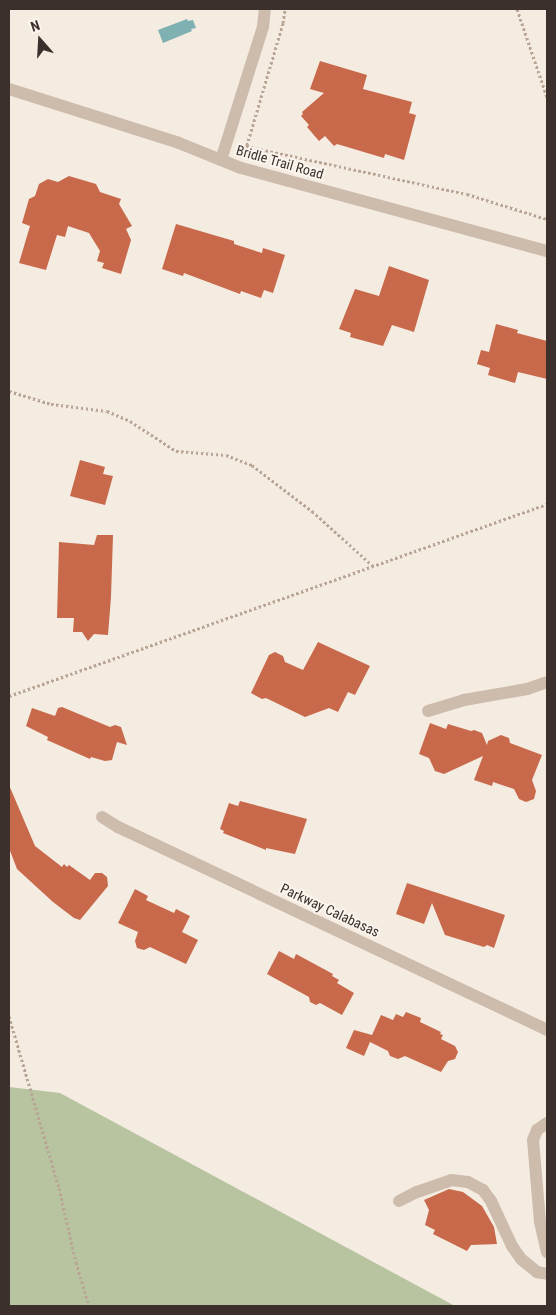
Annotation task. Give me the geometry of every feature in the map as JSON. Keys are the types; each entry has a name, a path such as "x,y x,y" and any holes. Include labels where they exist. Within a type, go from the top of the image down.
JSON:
{"street":[{"path":"221,160 263,27 265,9"},
{"name":"Bridle Trail Road","path":"9,89 179,143 241,168 547,251"},
{"path":"428,711 464,700 527,689 547,682"},
{"name":"Parkway Calabasas","path":"102,817 118,827 547,1030"},
{"path":"547,1124 537,1130 533,1140 540,1222 547,1252"},
{"path":"398,1201 451,1180 468,1182 483,1190 491,1201 512,1246 522,1259 537,1272 547,1274"}],"path":[{"path":"241,168 283,23 285,9"},
{"path":"516,9 547,97"},
{"path":"246,146 467,194 547,219"},
{"path":"9,391 50,404 107,411 130,422 176,452 226,455 252,465 312,511 373,566"},
{"path":"9,696 547,504"},
{"path":"9,1016 59,1188 76,1262 89,1306"}],"green space":[{"path":"9,1087 60,1093 455,1306 9,1306"}],"water":[{"path":"187,19 188,21 193,20 196,28 163,43 158,30"}],"building":[{"path":"320,61 367,75 363,89 412,102 409,113 416,115 404,160 385,154 384,158 337,144 334,146 325,136 319,141 307,127 309,125 301,116 302,112 324,93 310,89"},
{"path":"69,176 96,184 100,192 121,199 119,204 132,226 126,229 131,240 121,274 102,268 104,263 97,261 100,251 89,233 68,226 65,237 57,235 46,270 19,263 30,226 22,223 29,199 35,196 39,184 48,179 58,182"},
{"path":"176,224 234,241 234,244 262,253 263,248 285,255 273,293 264,290 261,298 241,291 240,294 184,273 183,276 162,269"},
{"path":"389,266 429,280 414,332 392,325 383,346 350,337 351,333 339,329 355,289 379,296"},
{"path":"496,324 518,330 517,333 547,341 547,379 518,372 515,383 488,375 490,368 477,364 481,350 489,352"},
{"path":"80,460 105,467 103,474 113,476 105,505 70,496"},
{"path":"97,535 113,535 108,635 94,634 88,641 82,632 73,632 74,618 57,618 59,542 94,545"},
{"path":"318,642 370,666 355,695 348,692 338,712 329,708 305,717 266,698 262,699 251,693 269,655 275,652 283,656 285,662 303,670"},
{"path":"62,707 110,727 115,725 121,727 127,745 117,742 112,760 105,761 91,757 90,759 47,740 48,737 26,726 32,708 55,716 58,708"},
{"path":"430,723 446,729 448,724 482,733 487,745 488,741 501,735 509,738 510,743 542,755 532,780 536,791 534,799 526,802 519,799 514,789 493,782 492,786 474,780 483,756 444,774 435,771 429,758 419,754"},
{"path":"9,785 35,846 62,867 64,864 67,867 69,865 90,880 95,873 102,873 107,877 108,886 80,920 74,918 53,902 17,869 9,848"},
{"path":"240,801 307,819 295,854 266,848 266,850 223,833 224,831 220,829 229,803 238,806"},
{"path":"407,883 505,915 494,948 487,945 484,947 445,935 432,903 424,924 396,914"},
{"path":"135,889 148,896 146,900 174,913 176,909 190,916 182,932 198,940 186,964 150,947 144,950 137,948 135,941 138,932 118,923"},
{"path":"279,951 294,959 296,954 333,974 332,976 339,980 337,983 354,993 342,1015 320,1003 316,1005 310,1002 309,997 267,974"},
{"path":"406,1012 421,1018 420,1022 441,1032 440,1034 443,1035 441,1039 455,1046 458,1052 455,1059 448,1061 441,1072 405,1056 398,1059 390,1056 388,1051 370,1042 364,1056 346,1048 354,1030 372,1035 381,1015 393,1020 396,1014 403,1017"},
{"path":"449,1189 463,1192 482,1206 494,1227 497,1244 471,1245 467,1251 433,1234 435,1230 425,1225 429,1210 424,1200"}]}
